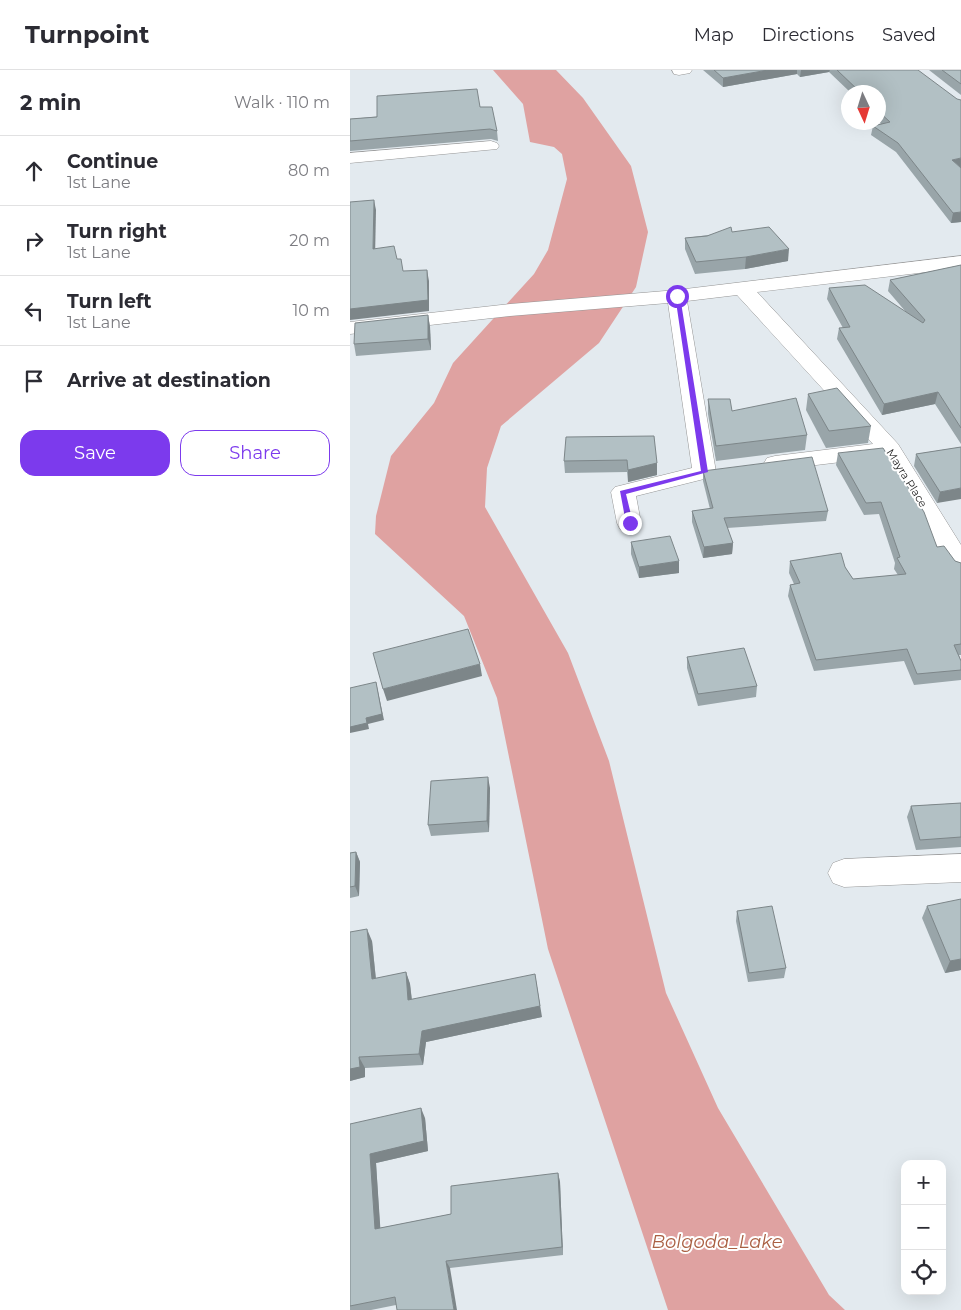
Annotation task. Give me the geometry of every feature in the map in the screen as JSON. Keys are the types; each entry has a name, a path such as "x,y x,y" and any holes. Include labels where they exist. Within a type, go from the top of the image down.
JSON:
{"street":[{"path":"350,158 491,146"},
{"path":"350,328 510,310 672,296 961,262"},
{"name":"Mayra Place","path":"742,288 890,449 961,565"},
{"path":"630,523 622,492 714,471 672,296"},
{"path":"753,466 890,449"},
{"path":"844,873 961,868"}],"water":[{"name":"Bolgoda_Lake","path":"493,70 556,70 583,98 631,166 648,232 636,287 599,343 501,426 487,468 485,507 568,653 609,761 666,993 718,1108 829,1295 845,1310 668,1310 548,949 497,698 464,616 375,534 376,516 391,456 434,403 453,363 534,274 548,250 567,179 562,154 554,147 530,142 523,104"}],"building":[{"path":"714,70 768,70 723,78"},
{"path":"837,70 918,70 961,100 961,158 952,160 961,168 961,212 953,213 898,143 879,130 886,130 886,123 890,122 886,118 886,85 853,85"},
{"path":"942,70 961,70 961,84"},
{"path":"477,89 480,107 492,107 497,131 490,129 350,141 350,119 377,117 377,96"},
{"path":"374,200 373,249 394,246 397,259 401,259 403,271 427,270 428,300 350,309 350,202"},
{"path":"731,227 732,232 769,227 789,249 746,257 696,262 685,238 707,236"},
{"path":"961,265 961,428 938,392 884,404 839,328 850,327 829,288 865,285 923,323 925,320 890,280"},
{"path":"428,315 428,339 354,344 355,323"},
{"path":"837,388 871,426 829,431 808,394"},
{"path":"796,398 807,435 716,446 708,399 730,399 732,411"},
{"path":"654,436 657,463 628,470 627,460 564,461 566,437"},
{"path":"961,447 961,488 940,492 916,454"},
{"path":"883,448 924,512 937,547 944,546 955,561 961,563 961,644 954,645 961,661 961,670 917,674 907,649 816,660 790,585 800,583 790,561 841,553 845,567 853,579 906,574 897,558 900,557 881,502 866,503 838,453"},
{"path":"812,457 828,511 724,518 733,543 704,547 692,511 713,508 703,471"},
{"path":"670,536 679,561 639,567 631,542"},
{"path":"468,629 480,664 383,689 373,653"},
{"path":"744,648 757,686 698,694 687,657"},
{"path":"376,682 382,714 366,718 367,723 350,727 350,688"},
{"path":"488,777 487,821 428,825 431,781"},
{"path":"961,803 961,837 920,840 911,806"},
{"path":"356,852 355,886 350,887 350,853"},
{"path":"961,899 961,959 950,961 927,906"},
{"path":"772,906 786,968 749,973 737,911"},
{"path":"367,929 372,979 406,972 408,1000 535,974 540,1006 422,1031 419,1054 359,1057 360,1067 350,1069 350,932"},
{"path":"421,1108 424,1141 370,1154 375,1229 451,1214 451,1186 558,1173 562,1247 446,1261 454,1310 397,1310 395,1297 350,1306 350,1124"}],"route":[{"path":"630,523 622,492 704,472 677,296"}]}
